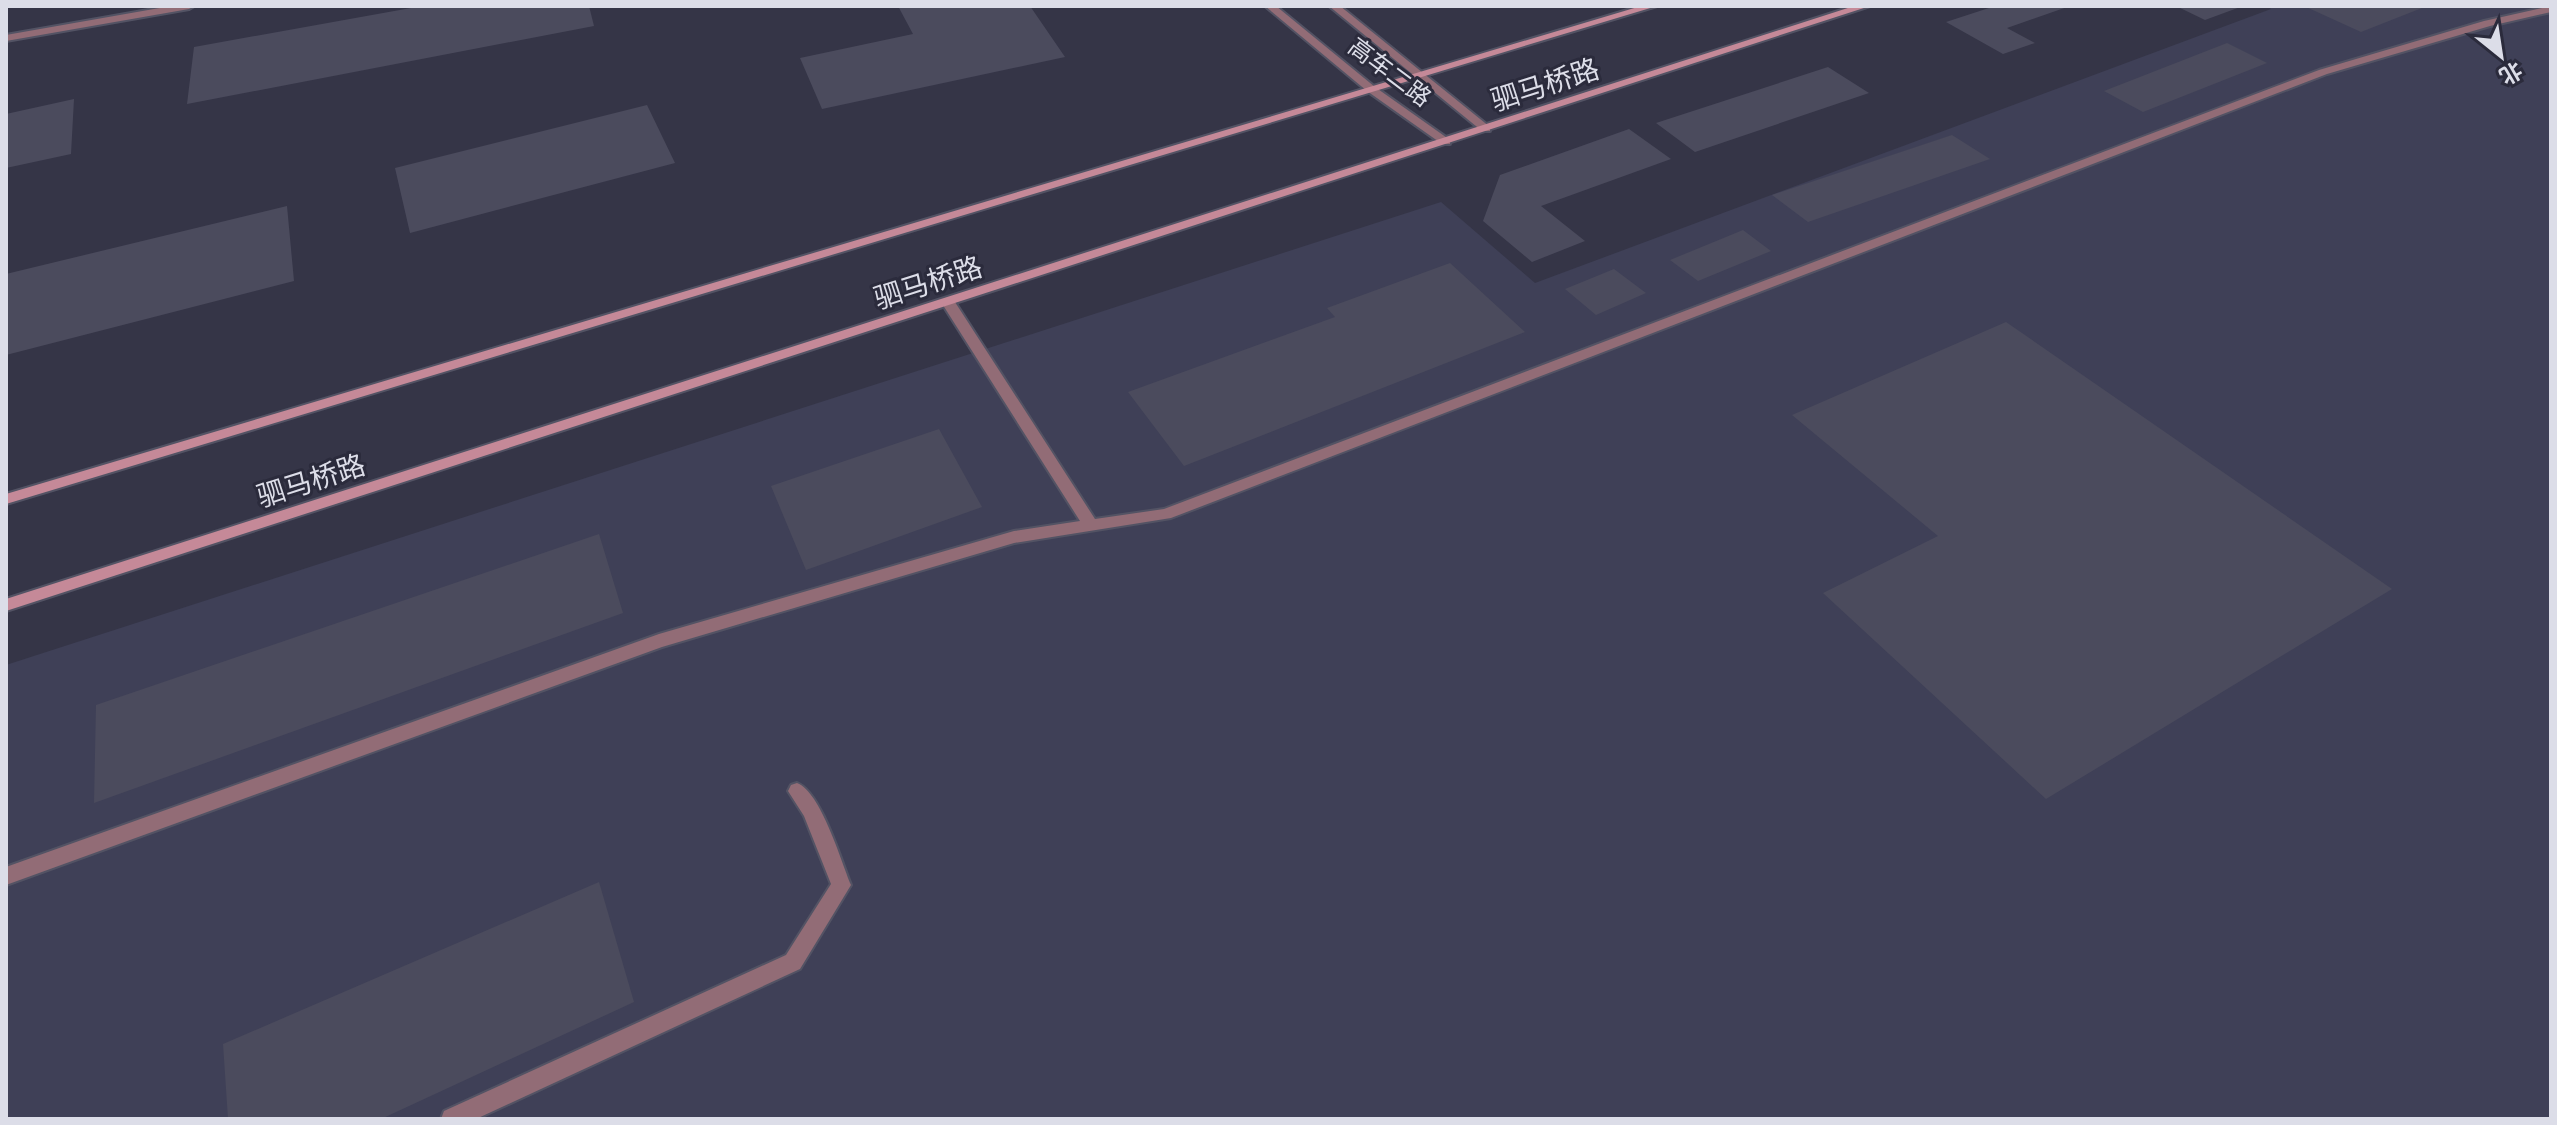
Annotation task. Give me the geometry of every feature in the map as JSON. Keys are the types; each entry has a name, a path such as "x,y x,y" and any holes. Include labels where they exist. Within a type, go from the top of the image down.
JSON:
{"main road":[{"name":"驷马桥路","path":"6,499 1652,6"},
{"name":"驷马桥路","path":"6,605 1865,6"}],"street":[{"path":"6,38 189,6"},
{"name":"高车二路","path":"1270,6 1371,89 1446,142"},
{"name":"高车二路","path":"1334,6 1486,129"},
{"path":"6,876 659,641 1014,537 1166,514 2323,72 2488,23 2551,9"},
{"path":"948,302 1091,526"},
{"path":"452,1119 793,962 841,885 812,812 797,791"}],"shaded area":[{"path":"2268,6 2551,6 2551,1119 6,1119 6,665 1441,202 1535,283 2271,9"}],"building":[{"path":"422,6 589,6 594,26 187,104 194,47"},
{"path":"898,6 1030,6 1065,57 822,109 800,58 913,34"},
{"path":"1995,6 2070,6 2007,28 2035,43 2003,54 1946,22"},
{"path":"2176,6 2243,6 2205,20"},
{"path":"2304,6 2427,6 2361,32"},
{"path":"2227,43 2267,63 2143,112 2104,91"},
{"path":"1828,67 1869,93 1695,152 1656,123"},
{"path":"74,99 71,154 6,168 6,114"},
{"path":"647,105 675,163 410,233 395,168"},
{"path":"1629,129 1671,159 1541,206 1585,241 1532,262 1483,221 1500,175"},
{"path":"1952,135 1990,159 1808,222 1772,195"},
{"path":"287,206 294,281 6,355 6,274"},
{"path":"1743,230 1771,251 1698,281 1670,260"},
{"path":"1450,263 1525,332 1184,466 1128,392 1335,317 1327,308"},
{"path":"1614,269 1646,293 1596,315 1565,289"},
{"path":"2006,322 2392,589 2046,799 1823,593 1938,536 1792,415"},
{"path":"939,429 982,507 806,570 771,486"},
{"path":"599,534 623,613 94,803 96,705"},
{"path":"599,882 634,1002 381,1119 228,1119 223,1044"}]}
